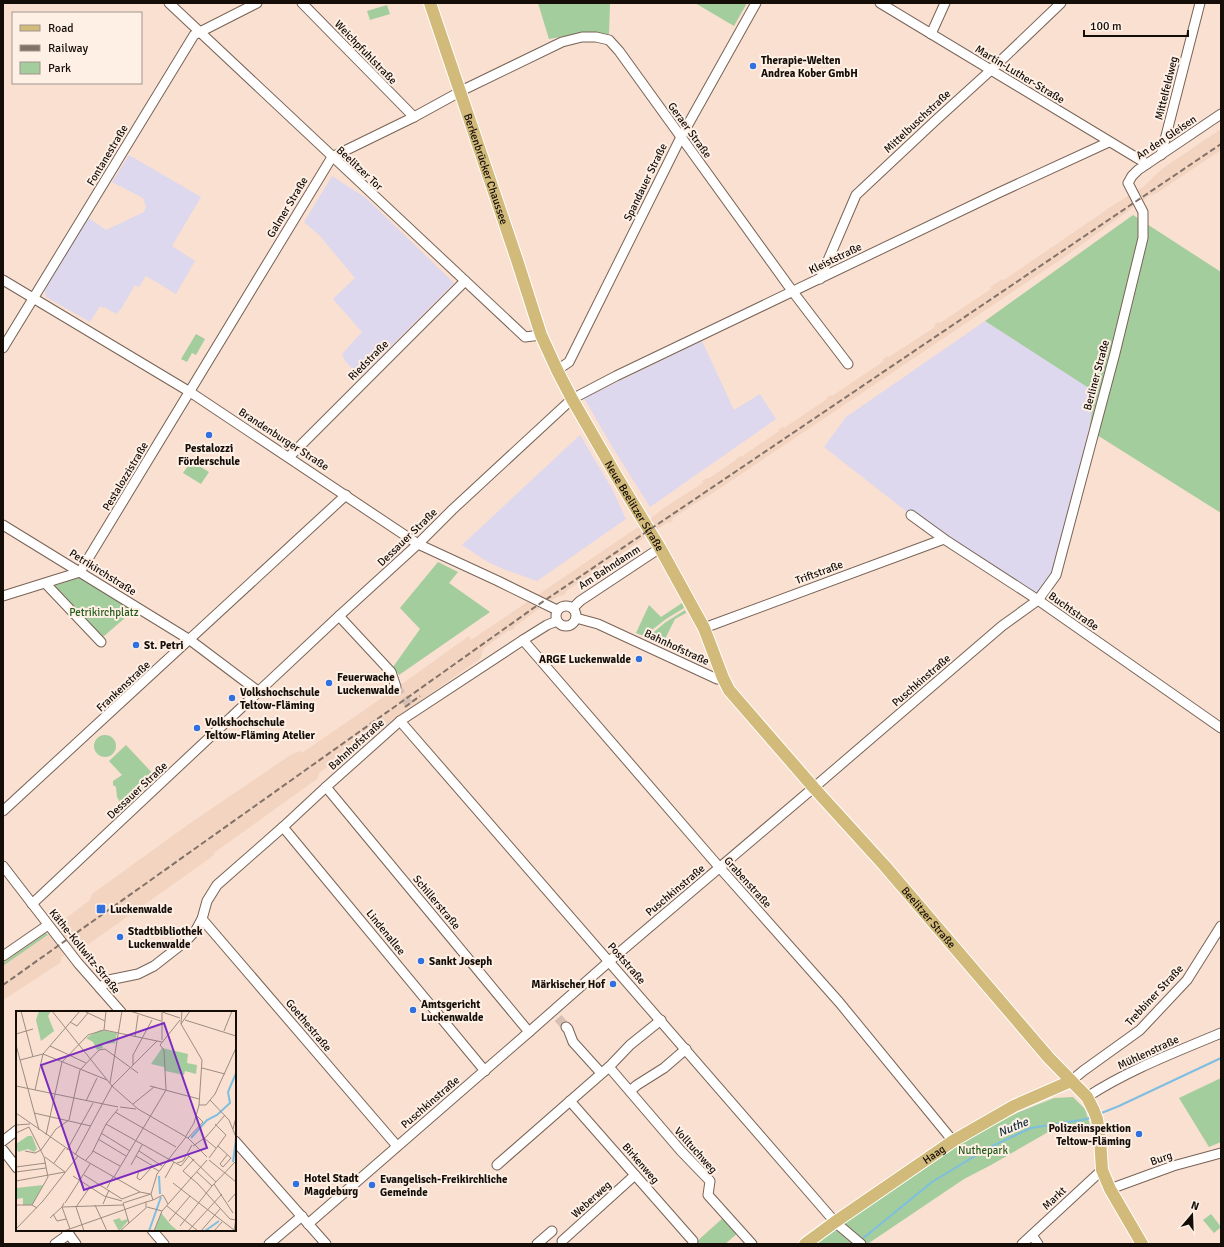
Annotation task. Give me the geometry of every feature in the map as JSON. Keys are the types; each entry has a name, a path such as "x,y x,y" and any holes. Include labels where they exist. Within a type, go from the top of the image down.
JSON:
{"main road":[{"name":"Berkenbrücker Chaussee","path":"430,3 515,253 541,335"},
{"name":"Neue Beelitzer Straße","path":"541,335 572,399 660,548 704,628 723,678"},
{"name":"Beelitzer Straße","path":"723,678 729,690 814,788 884,865 1049,1058 1087,1097 1096,1115 1100,1138 1102,1170"},
{"name":"Haag","path":"805,1244 953,1141 1014,1106 1072,1081"},
{"path":"1102,1170 1110,1188 1142,1244"}],"street":[{"name":"Beelitzer Tor","path":"169,3 524,337 541,335"},
{"name":"Fontanestraße","path":"3,348 194,35 199,31 257,3"},
{"name":"Weichpfuhlstraße","path":"302,3 414,117"},
{"name":"Spandauer Straße","path":"557,370 569,362 681,137 756,3"},
{"name":"Martin-Luther-Straße","path":"880,3 1147,164"},
{"path":"931,34 945,3"},
{"name":"Mittelbuschstraße","path":"820,279 856,195 1061,3"},
{"name":"Mittelfeldweg","path":"1161,155 1200,3"},
{"name":"Geraer Straße","path":"460,92 562,42 582,37 596,37 609,40 619,51 793,292 848,364"},
{"path":"332,157 414,117 460,92"},
{"name":"An den Gleisen","path":"1128,183 1138,170 1221,114"},
{"name":"Kleiststraße","path":"572,399 989,198 1110,142"},
{"name":"Galmer Straße","path":"190,392 332,157"},
{"name":"Berliner Straße","path":"1056,575 1115,354 1143,238 1143,212 1128,183"},
{"name":"Brandenburger Straße","path":"3,280 190,392 418,544 557,610"},
{"name":"Riedstraße","path":"288,457 465,281"},
{"name":"Pestalozzistraße","path":"80,572 190,392"},
{"name":"Dessauer Straße","path":"32,904 572,399"},
{"name":"Frankenstraße","path":"3,811 346,495"},
{"name":"Buchtstraße","path":"911,515 944,539 1038,600 1221,728"},
{"name":"Petrikirchstraße","path":"3,525 190,640"},
{"name":"Triftstraße","path":"704,628 944,539"},
{"name":"Am Bahndamm","path":"573,608 580,601 660,548"},
{"path":"3,596 46,584 80,572"},
{"name":"Puschkinstraße","path":"308,1224 529,1032 555,1015 609,962 1002,626 1038,600 1056,575"},
{"path":"46,584 101,642"},
{"path":"562,606 573,608 576,614 575,621 569,626 562,626 555,617 557,610 562,606"},
{"path":"339,616 391,672 396,687"},
{"name":"Bahnhofstraße","path":"576,618 598,624 718,679 723,678"},
{"name":"Bahnhofstraße","path":"100,988 109,980 138,974 154,966 186,941 196,930 202,919 207,901 217,886 400,721 523,640 547,625 557,621"},
{"path":"190,640 259,692"},
{"name":"Grabenstraße","path":"523,640 720,868 839,1002 953,1141"},
{"name":"Poststraße","path":"400,721 835,1222"},
{"name":"Schillerstraße","path":"326,787 529,1032"},
{"name":"Lindenallee","path":"283,827 485,1071"},
{"name":"Käthe-Kollwitz-Straße","path":"3,866 78,963 120,1011"},
{"name":"Goethestraße","path":"202,919 397,1146"},
{"path":"3,956 48,925"},
{"name":"Trebbiner Straße","path":"1072,1081 1083,1071 1140,1030 1187,980 1221,926"},
{"path":"497,1165 608,1067 630,1045 661,1020"},
{"path":"566,1027 573,1042 601,1073"},
{"name":"Mühlenstraße","path":"1087,1097 1107,1084 1221,1033"},
{"path":"630,1091 664,1068 686,1049"},
{"name":"Volltuchweg","path":"608,1067 681,1151 710,1181 708,1195 752,1244"},
{"name":"Birkenweg","path":"570,1101 693,1241"},
{"path":"3,1141 16,1131"},
{"path":"236,1142 326,1244"},
{"path":"3,1150 16,1167"},
{"name":"Burg","path":"1110,1188 1173,1166 1221,1153"},
{"name":"Markt","path":"1022,1244 1102,1170"},
{"name":"Weberweg","path":"562,1241 635,1175"},
{"path":"269,1244 302,1216"},
{"path":"835,1222 861,1244"},
{"path":"537,1244 552,1230"},
{"path":"153,1231 164,1244"},
{"path":"55,1244 68,1232 76,1244"},
{"path":"1032,1235 1038,1244"}],"shaded area":[{"path":"1221,129 1221,150 1157,193 1149,196 1063,258 713,493 694,504 672,519 673,521 668,522 621,554 623,556 616,560 615,558 565,592 566,593 562,596 560,595 539,609 514,627 515,628 510,631 509,630 483,649 481,658 381,729 348,757 344,755 319,773 317,779 215,852 213,856 79,951 75,947 62,957 60,963 3,1000 3,966 61,925 66,918 90,900 92,894 189,824 292,754 300,751 302,753 469,636 471,640 703,483 702,481 707,478 708,479 779,431 778,430 783,426 784,428 827,399 826,398 831,395 832,396 884,361 883,359 888,356 889,357 935,327 934,325 938,322 940,323 991,289 990,287 1003,279 1004,280 1115,204 1143,187 1163,168"},
{"path":"129,155 201,197 172,246 195,261 176,294 146,276 139,287 135,285 121,309 116,314 100,306 90,322 46,297 45,289 87,217 106,230 144,212 146,206 143,198 112,182"},
{"path":"332,176 366,198 454,283 360,377 345,361 342,354 362,332 333,299 355,278 320,236 304,222"},
{"path":"985,321 1096,392 1071,517 1056,575 1038,600 911,515 824,447 846,417"},
{"path":"702,341 734,410 760,394 776,419 650,507 584,398"},
{"path":"580,435 612,489 626,519 537,581 488,562 462,545"}],"green space":[{"path":"538,3 610,3 609,34 581,33 549,39"},
{"path":"695,3 747,3 734,26"},
{"path":"387,5 390,14 370,20 367,11"},
{"path":"1133,215 1221,272 1221,513 1089,430 1095,392 985,321"},
{"path":"196,334 205,339 196,355 192,353 187,362 181,359"},
{"path":"191,461 209,472 201,484 183,473"},
{"path":"438,562 458,572 449,583 490,612 399,675 393,667 420,629 400,608"},
{"name":"Petrikirchplatz","path":"81,577 134,610 103,637 54,586"},
{"path":"682,603 684,608 666,619 644,636 636,633 649,605 661,617"},
{"path":"685,610 686,613 675,619 662,645 649,639 649,636 666,622"},
{"path":"105,735 113,738 116,746 113,754 105,757 97,754 94,746 97,738"},
{"path":"126,745 156,777 123,807 117,797 116,787 113,785 113,781 122,775 109,761"},
{"path":"46,933 48,935 3,966 3,963"},
{"path":"1221,1078 1221,1142 1209,1147 1179,1098"},
{"name":"Nuthepark","path":"1073,1097 1085,1109 1090,1125 1050,1131 964,1179 869,1243 814,1244 968,1139 1019,1112 1054,1098"},
{"path":"1211,1214 1221,1227 1214,1233 1203,1220"},
{"path":"724,1217 738,1233 725,1244 694,1244"}],"waterway":[{"name":"Nuthe","path":"1099,1114 1221,1058"},
{"name":"Nuthe","path":"861,1240 932,1182 988,1148 1031,1128 1087,1119 1091,1117"}],"tunnel":[{"path":"396,687 414,711"},
{"path":"558,1018 566,1027"}],"railway":[{"path":"3,985 535,607 1221,144"},
{"path":"405,707 420,696"}],"place":[{"name":"Therapie-Welten Andrea Kober GmbH","path":"753,66"},
{"name":"Pestalozzi Förderschule","path":"209,435"},
{"name":"St. Petri","path":"136,645"},
{"name":"ARGE Luckenwalde","path":"639,659"},
{"name":"Feuerwache Luckenwalde","path":"329,683"},
{"name":"Volkshochschule Teltow-Fläming","path":"232,698"},
{"name":"Volkshochschule Teltow-Fläming Atelier","path":"197,728"},
{"name":"Luckenwalde","path":"101,909"},
{"name":"Stadtbibliothek Luckenwalde","path":"120,937"},
{"name":"Sankt Joseph","path":"421,961"},
{"name":"Märkischer Hof","path":"613,984"},
{"name":"Amtsgericht Luckenwalde","path":"413,1010"},
{"name":"Polizeiinspektion Teltow-Fläming","path":"1139,1134"},
{"name":"Hotel Stadt Magdeburg","path":"296,1184"},
{"name":"Evangelisch-Freikirchliche Gemeinde","path":"372,1185"}]}
